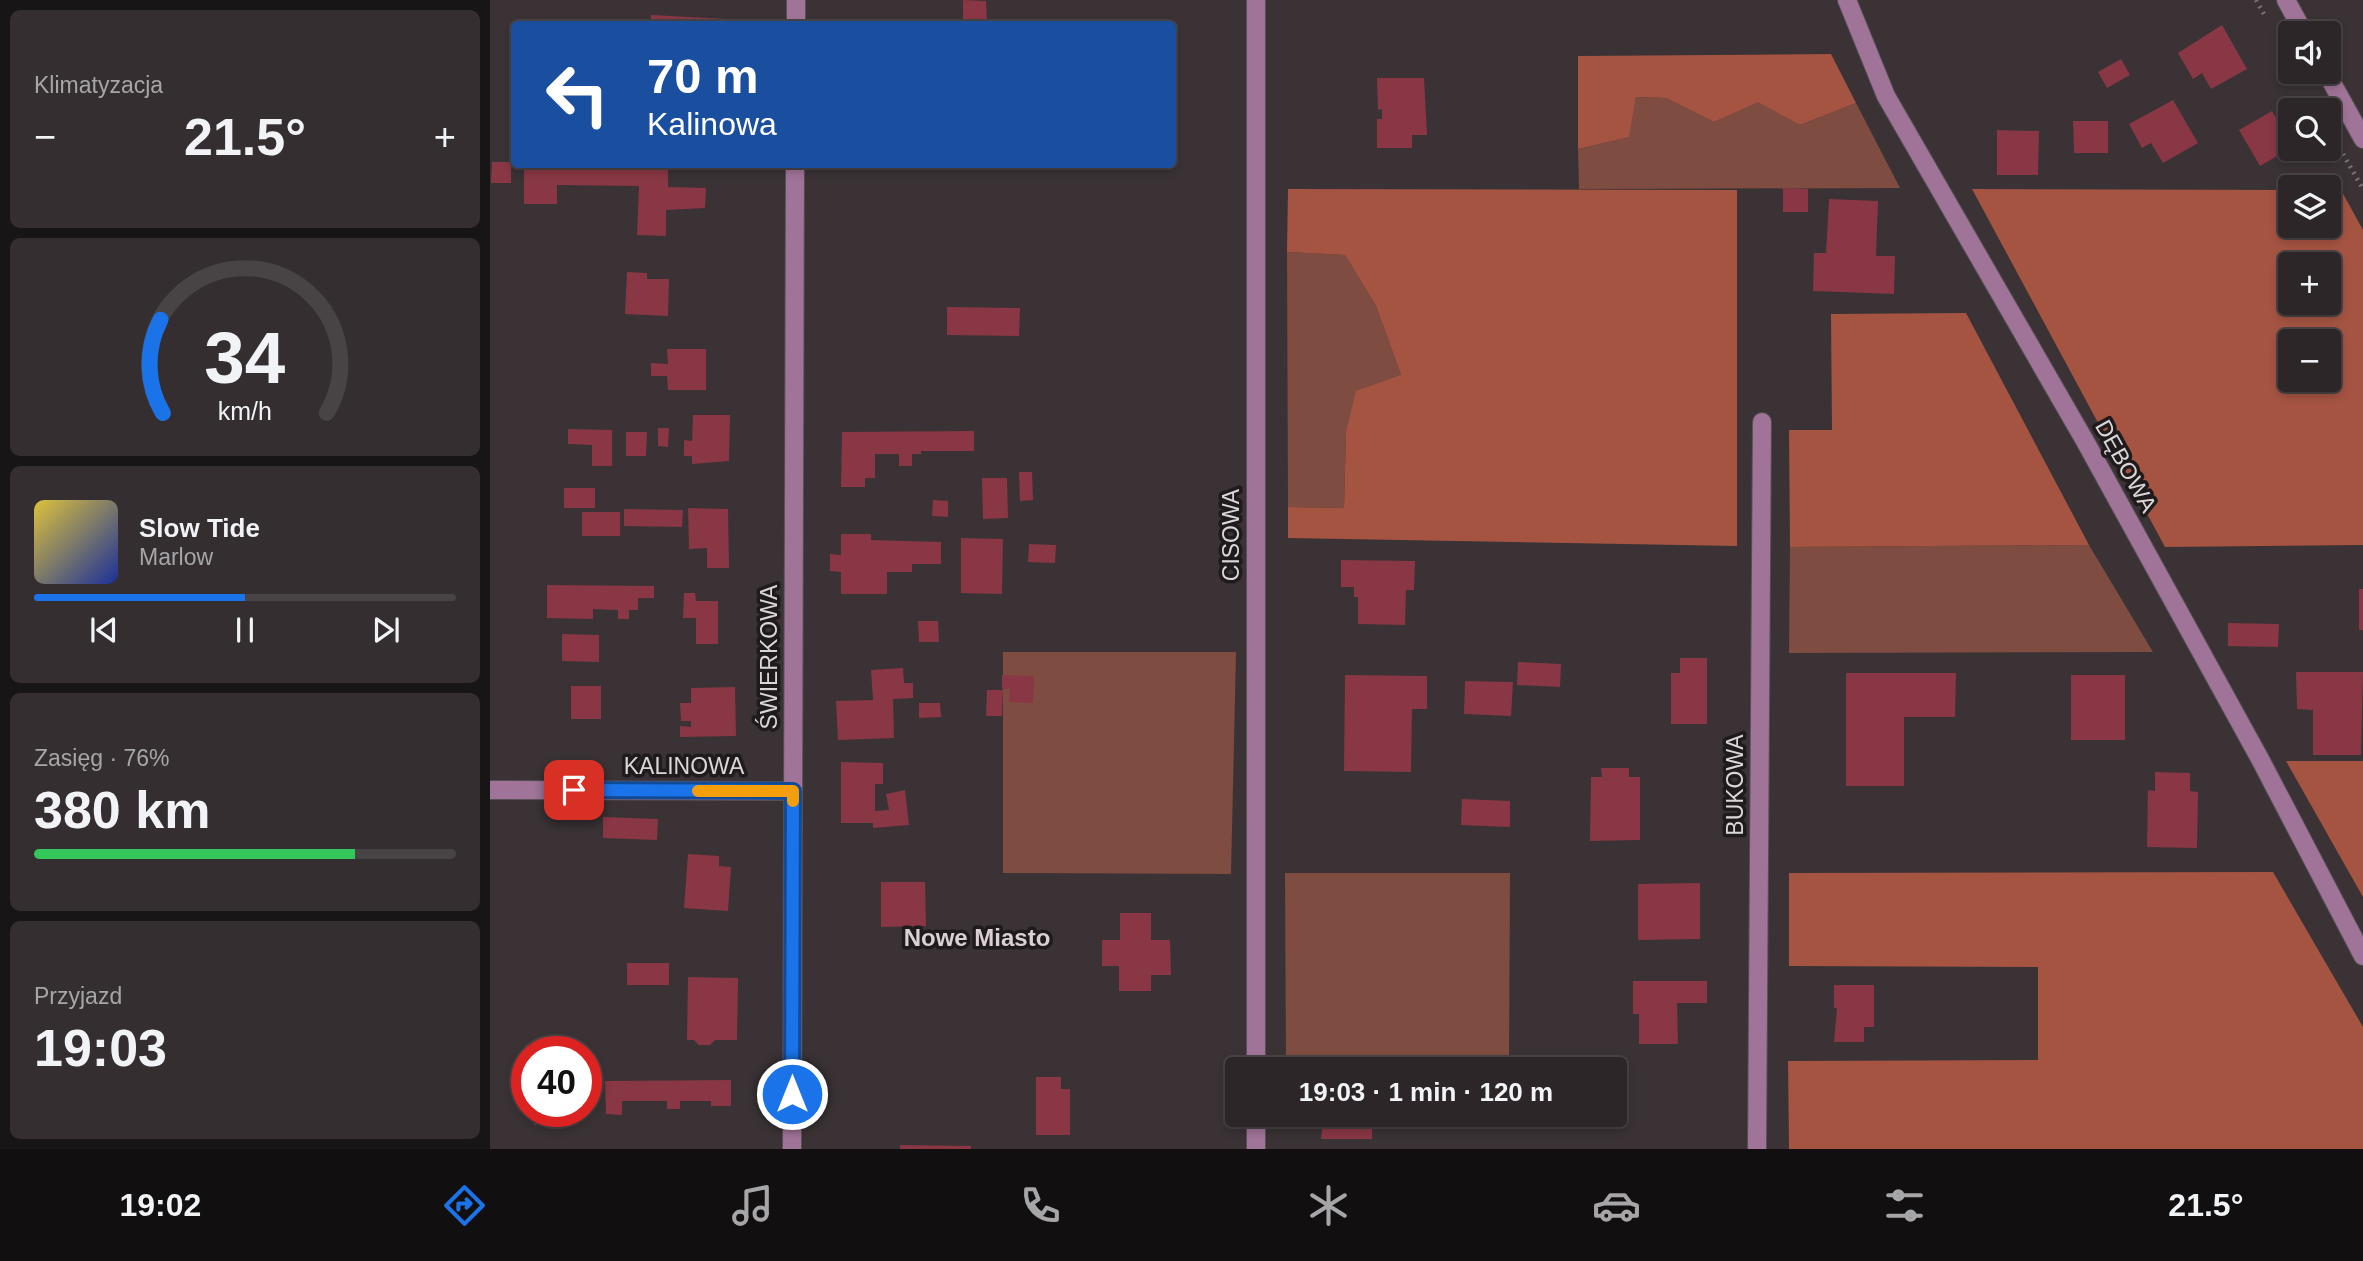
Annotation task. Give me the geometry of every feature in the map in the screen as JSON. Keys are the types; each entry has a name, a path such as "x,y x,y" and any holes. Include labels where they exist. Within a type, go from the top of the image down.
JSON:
{"street":[{"path":"796,0 796,21"},
{"name":"CISOWA","path":"1256,0 1256,1057"},
{"name":"DĘBOWA","path":"1847,0 1886,96 2085,441 2260,759 2363,956"},
{"path":"2286,0 2297,21"},
{"path":"2333,84 2363,139"},
{"name":"ŚWIERKOWA","path":"792,1149 795,168"},
{"name":"BUKOWA","path":"1757,1149 1762,422"},
{"name":"KALINOWA","path":"490,790 793,791"},
{"path":"1256,1127 1256,1149"}],"shaded area":[{"path":"1831,54 1856,103 1800,125 1758,102 1714,122 1666,98 1636,97 1629,137 1578,149 1578,56"},
{"path":"1636,97 1666,98 1714,122 1758,101 1800,125 1856,103 1900,188 1579,189 1578,149 1628,137"},
{"path":"1288,189 1737,190 1737,546 1288,538 1288,507 1344,508 1346,432 1356,391 1401,375 1376,306 1345,255 1287,252"},
{"path":"1972,189 2278,190 2278,238 2341,238 2341,190 2363,230 2363,545 2165,547"},
{"path":"1287,252 1345,255 1376,306 1401,375 1346,432 1344,508 1288,507"},
{"path":"1966,313 2089,545 1790,547 1789,430 1832,430 1831,314"},
{"path":"2089,545 2153,652 1789,653 1790,547"},
{"path":"1003,652 1236,652 1231,874 1003,873"},
{"path":"2286,761 2363,761 2363,897"},
{"path":"2273,872 2363,1027 2363,1149 1789,1149 1788,1061 2038,1060 2038,967 1789,966 1789,873"},
{"path":"1285,873 1510,873 1509,1057 1286,1057"}],"building":[{"path":"963,0 986,1 987,21 963,21"},
{"path":"651,15 727,19 727,21 651,21"},
{"path":"2222,25 2247,69 2211,89 2202,73 2193,79 2178,53"},
{"path":"2121,59 2130,75 2107,88 2098,72"},
{"path":"1377,78 1424,78 1427,135 1412,135 1412,148 1377,148 1377,119 1382,119 1382,109 1378,110"},
{"path":"2173,100 2198,143 2163,163 2151,143 2142,148 2129,124"},
{"path":"2272,111 2278,121 2278,156 2260,166 2239,130"},
{"path":"2073,121 2108,121 2108,153 2074,153"},
{"path":"1997,130 2039,131 2038,175 1997,175"},
{"path":"492,162 511,162 511,183 491,183"},
{"path":"524,168 668,168 668,187 706,188 705,208 666,210 666,236 637,235 639,186 557,185 557,204 524,204"},
{"path":"1783,188 1808,189 1808,212 1783,212"},
{"path":"1829,199 1878,201 1876,256 1895,256 1894,294 1813,291 1814,253 1826,253"},
{"path":"627,272 647,273 647,279 669,279 668,316 625,314"},
{"path":"947,307 1020,308 1019,336 947,335"},
{"path":"667,349 706,349 706,390 668,390 667,376 651,376 651,363 668,364"},
{"path":"693,415 730,415 729,461 692,464 692,456 684,456 684,440 692,441"},
{"path":"658,428 669,428 668,447 658,446"},
{"path":"568,429 612,430 612,466 592,466 592,445 568,444"},
{"path":"974,431 974,451 921,451 921,454 912,454 912,466 899,466 899,454 875,454 875,478 865,478 865,487 841,487 842,432"},
{"path":"626,432 647,432 646,456 626,456"},
{"path":"1019,472 1032,472 1033,500 1020,501"},
{"path":"982,478 1007,478 1008,518 983,519"},
{"path":"564,488 595,488 595,508 564,508"},
{"path":"933,500 948,501 948,517 932,516"},
{"path":"688,508 728,509 729,568 707,568 707,548 689,549"},
{"path":"624,509 683,510 682,527 624,526"},
{"path":"582,512 620,512 620,536 582,536"},
{"path":"841,534 871,534 871,540 941,542 941,564 912,564 912,572 887,572 887,594 841,594 841,572 830,571 830,554 841,555"},
{"path":"961,538 1003,539 1002,594 961,593"},
{"path":"1029,544 1056,545 1055,563 1028,562"},
{"path":"1341,560 1415,561 1414,590 1406,590 1405,625 1358,624 1358,597 1354,597 1354,587 1341,587"},
{"path":"547,585 654,586 654,598 638,598 638,610 629,610 629,619 618,619 618,610 593,609 593,619 547,618"},
{"path":"2359,589 2363,589 2363,630 2359,630"},
{"path":"684,593 695,593 696,601 718,601 718,644 696,644 696,618 683,618"},
{"path":"918,621 938,621 939,642 919,642"},
{"path":"2228,623 2279,624 2278,647 2228,646"},
{"path":"562,634 599,635 599,662 562,661"},
{"path":"1680,658 1707,658 1707,724 1671,724 1671,673 1680,673"},
{"path":"1518,662 1561,664 1560,687 1517,685"},
{"path":"903,668 904,683 913,683 913,698 893,699 894,738 838,740 836,701 873,700 871,670"},
{"path":"2296,672 2363,672 2361,755 2313,755 2313,710 2297,709"},
{"path":"1846,673 1956,673 1955,717 1904,717 1904,786 1846,786"},
{"path":"1002,675 1034,676 1033,703 1009,702 1010,689 1002,689"},
{"path":"1345,675 1427,676 1427,709 1412,709 1411,772 1344,771"},
{"path":"2071,675 2125,675 2125,740 2071,740"},
{"path":"1465,681 1513,682 1511,716 1464,714"},
{"path":"571,686 601,686 601,719 571,719"},
{"path":"735,687 736,736 680,737 680,726 691,727 691,721 681,721 680,703 691,703 691,688"},
{"path":"987,690 1003,690 1002,716 986,716"},
{"path":"919,703 940,703 941,717 919,718"},
{"path":"841,762 883,763 883,784 875,784 875,811 889,810 886,794 905,790 909,825 873,828 873,823 841,823"},
{"path":"1601,768 1629,768 1629,777 1640,777 1640,840 1590,841 1591,777 1602,777"},
{"path":"2155,772 2190,773 2190,791 2198,792 2197,848 2147,847 2148,790 2155,791"},
{"path":"1462,799 1510,801 1510,827 1461,825"},
{"path":"603,817 658,819 657,840 603,838"},
{"path":"688,854 719,856 719,866 731,867 728,911 684,908"},
{"path":"881,882 925,882 926,926 881,927"},
{"path":"1700,883 1700,939 1638,940 1638,884"},
{"path":"1120,913 1151,913 1151,940 1170,940 1171,975 1151,975 1151,991 1119,991 1119,966 1102,966 1102,940 1120,940"},
{"path":"627,963 669,963 669,985 627,985"},
{"path":"688,977 738,978 737,1040 715,1040 710,1045 699,1045 694,1040 687,1040"},
{"path":"1633,981 1707,981 1707,1003 1677,1003 1678,1044 1639,1044 1639,1014 1633,1014"},
{"path":"1834,985 1874,985 1874,1027 1864,1027 1864,1042 1834,1042 1837,1008 1834,1008"},
{"path":"1036,1077 1061,1077 1061,1089 1070,1089 1070,1135 1036,1135"},
{"path":"731,1080 731,1106 711,1106 711,1101 680,1101 680,1109 667,1109 667,1101 622,1101 622,1115 606,1114 605,1081"},
{"path":"1322,1127 1372,1127 1372,1139 1321,1139"},
{"path":"900,1145 971,1146 971,1149 900,1149"}],"slow traffic":[{"path":"698,791 793,791 793,801"}],"district":[{"name":"Nowe Miasto","path":"977,937"}],"route":[{"path":"574,790 793,791 792,1094"}]}
